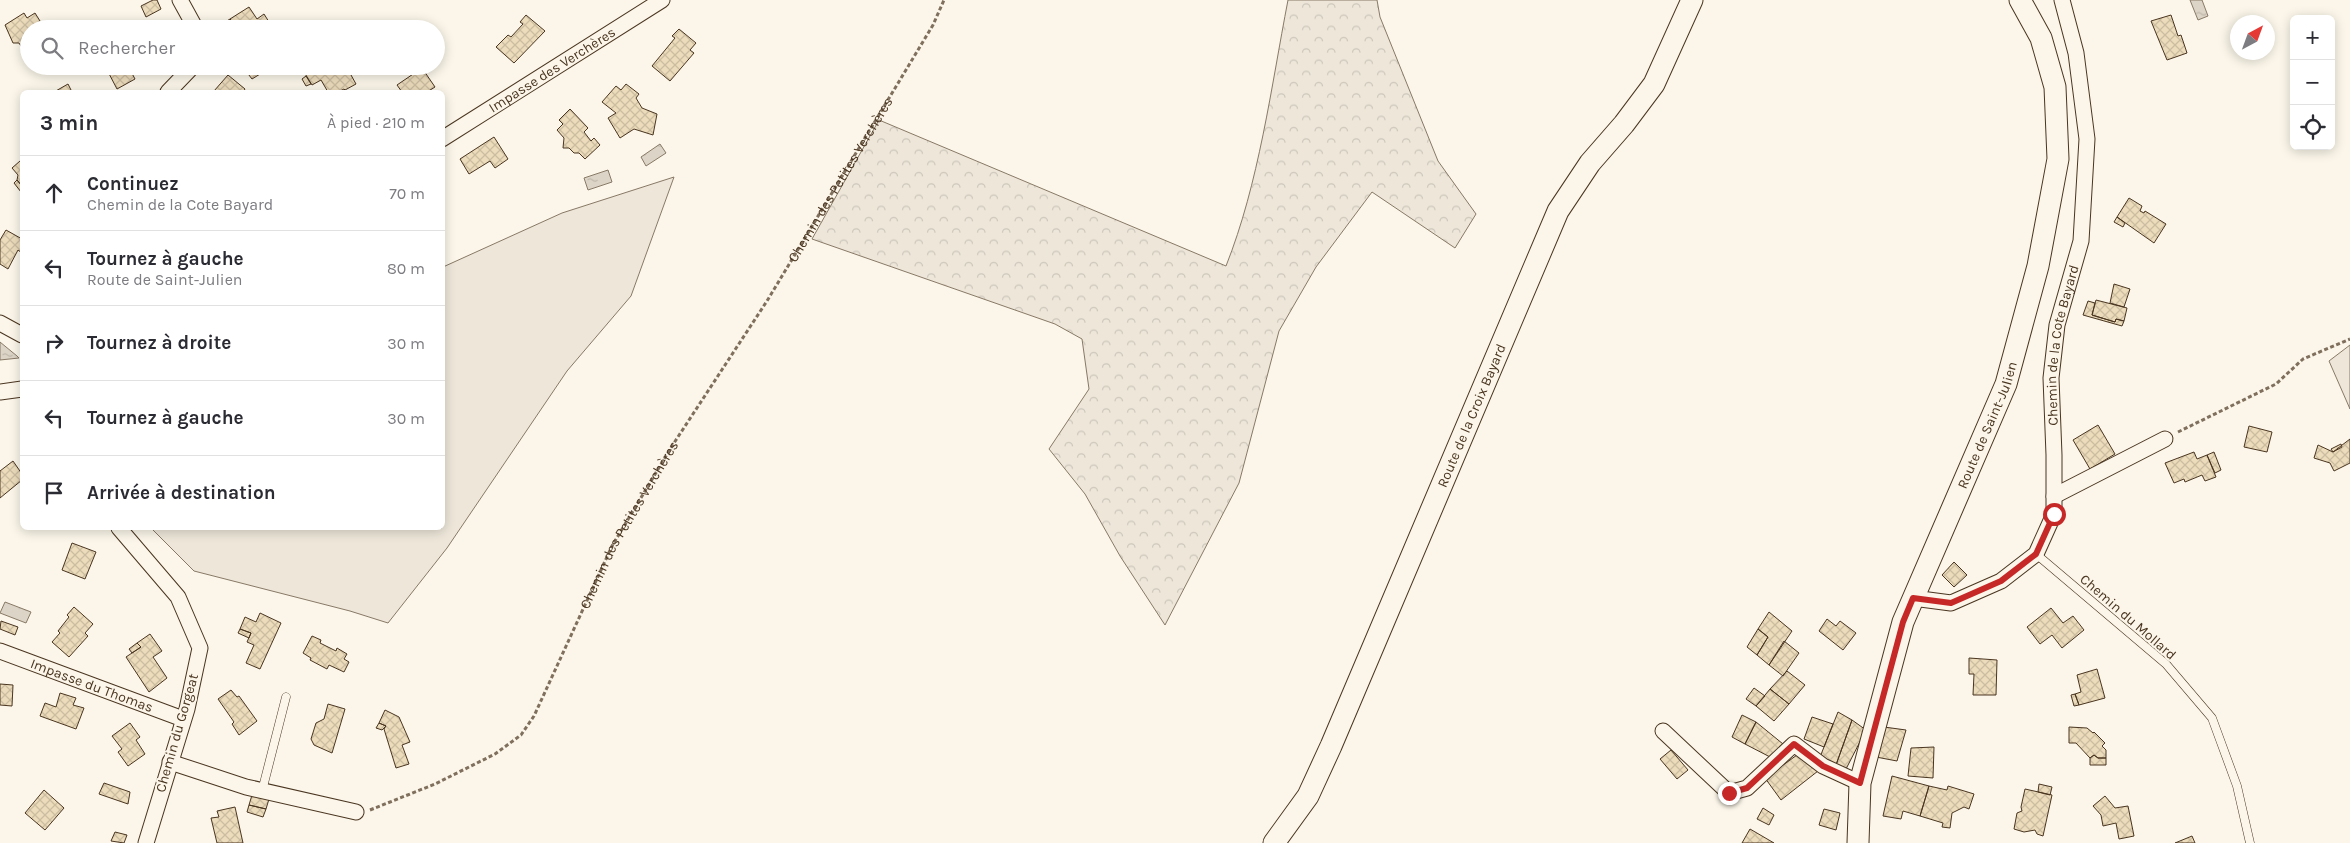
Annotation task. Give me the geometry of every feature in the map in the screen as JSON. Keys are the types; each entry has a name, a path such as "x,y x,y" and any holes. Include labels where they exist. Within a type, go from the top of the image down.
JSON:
{"main road":[{"name":"Route de la Croix Bayard","path":"1274,843 1308,796 1331,746 1558,210 1590,162 1624,124 1654,84 1692,0"},
{"name":"Route de Saint-Julien","path":"1858,843 1860,783 1903,622 2006,384 2038,266 2058,159 2055,87 2041,38 2020,0"}],"street":[{"path":"180,0 191,20"},
{"name":"Impasse des Verchères","path":"445,137 662,0"},
{"name":"Chemin de la Cote Bayard","path":"1913,598 1951,603 2001,581 2036,554 2054,514 2051,378 2057,325 2081,241 2088,139 2076,53 2062,0"},
{"path":"170,90 184,75"},
{"path":"0,323 20,334"},
{"path":"0,392 20,389"},
{"path":"2054,496 2165,438"},
{"name":"Chemin du Gorgeat","path":"121,530 178,597 200,648 184,720 146,843"},
{"name":"Impasse du Thomas","path":"0,651 184,720"},
{"path":"1663,731 1729,793 1747,788 1794,744 1823,766 1860,783"},
{"path":"170,762 262,791 356,812"}],"lane":[{"name":"Chemin du Mollard","path":"2036,554 2166,664 2212,718 2237,786 2250,843"},
{"path":"262,791 286,697"}],"path":[{"name":"Chemin des Petites Verchères","path":"356,812 378,808 435,784 496,754 522,735 534,716 612,546 672,446 772,293 933,25 944,0"},
{"path":"2165,438 2276,384 2303,359 2350,339"}],"green space":[{"path":"1288,0 1377,0 1380,17 1438,161 1476,214 1455,248 1372,192 1316,267 1279,331 1239,483 1165,625 1120,556 1085,494 1049,449 1089,389 1082,339 1055,324 812,239 879,120 1226,266 1256,169"},
{"path":"674,177 631,296 567,371 447,548 388,623 350,611 194,571 153,530 445,530 445,266 562,213"},
{"path":"2350,345 2350,409 2329,361"}],"water":[{"path":"2190,0 2202,0 2208,16 2198,20"},
{"path":"660,144 666,153 646,166 641,157"},
{"path":"608,170 612,182 588,190 584,178"},
{"path":"0,342 17,356 19,358 0,360"},
{"path":"5,602 31,612 26,623 0,613"}],"building":[{"path":"157,0 161,9 146,17 141,6"},
{"path":"249,7 257,19 264,14 268,20 231,20"},
{"path":"24,13 27,18 35,13 39,20 20,20 20,45 13,43 5,25"},
{"path":"526,15 545,31 514,63 496,47 508,35 511,37 523,24 520,22"},
{"path":"2171,15 2178,36 2181,35 2187,53 2167,60 2151,21"},
{"path":"679,29 696,43 690,50 694,53 670,81 652,66 675,38 672,36"},
{"path":"110,75 133,75 135,79 117,89"},
{"path":"228,75 245,89 244,90 215,90"},
{"path":"249,75 258,75 252,79"},
{"path":"306,75 351,75 356,84 345,90 327,90 321,80 312,85"},
{"path":"412,75 427,75 435,87 430,90 401,90 397,85"},
{"path":"306,76 311,84 306,86 302,79"},
{"path":"68,84 71,90 58,90"},
{"path":"626,84 639,94 636,98 642,108 657,114 653,135 634,129 620,138 608,118 616,113 602,102 616,86 621,90"},
{"path":"570,109 588,128 584,132 591,141 594,138 600,145 585,159 579,153 574,153 569,148 563,148 564,138 557,130 563,124 559,120"},
{"path":"494,137 508,159 495,168 490,161 469,174 460,159"},
{"path":"20,161 20,184 17,180 18,175 12,168"},
{"path":"17,180 20,184 20,191 14,183"},
{"path":"2129,198 2142,206 2140,211 2144,213 2145,211 2166,224 2154,243 2117,217"},
{"path":"2117,217 2125,223 2123,227 2114,222"},
{"path":"6,230 20,238 20,252 18,250 8,269 0,264 0,240"},
{"path":"2114,284 2130,289 2124,307 2110,303"},
{"path":"2096,300 2127,308 2124,321 2116,319 2115,322 2092,315"},
{"path":"2088,301 2095,303 2092,315 2115,322 2116,319 2124,321 2122,326 2083,315"},
{"path":"2098,425 2115,454 2090,469 2073,440"},
{"path":"2249,426 2272,432 2267,452 2244,447"},
{"path":"2350,439 2350,463 2334,471 2330,463 2314,458 2318,445 2333,452"},
{"path":"2341,444 2342,447 2333,452 2331,449"},
{"path":"2194,452 2197,459 2207,455 2216,477 2205,481 2202,475 2185,482 2184,479 2174,483 2165,463"},
{"path":"2214,452 2221,470 2215,473 2207,455"},
{"path":"13,461 20,471 20,482 0,498 0,471"},
{"path":"72,543 96,552 85,579 62,570"},
{"path":"1954,562 1967,575 1954,587 1942,575"},
{"path":"74,607 93,624 85,633 88,636 69,657 52,642 60,633 58,631"},
{"path":"2051,608 2063,623 2073,616 2084,630 2062,648 2052,635 2040,644 2027,627"},
{"path":"1769,612 1792,631 1769,665 1757,655 1768,637 1758,629"},
{"path":"260,613 281,623 260,669 246,663 254,645 247,642 251,633 240,629 245,617 256,622"},
{"path":"1827,619 1836,626 1840,621 1856,633 1843,650 1819,631"},
{"path":"1,621 18,627 15,635 0,629"},
{"path":"240,629 251,633 249,638 238,633"},
{"path":"1758,629 1768,637 1757,655 1747,647"},
{"path":"150,634 162,651 153,657 167,678 149,692 126,657 141,647 137,643"},
{"path":"312,636 321,640 320,643 336,651 337,648 347,654 344,659 349,662 344,672 329,665 327,669 310,660 311,658 303,653"},
{"path":"1784,641 1799,653 1783,676 1769,665"},
{"path":"137,643 141,647 132,653 129,649"},
{"path":"1969,658 1997,660 1996,695 1973,695 1974,674 1969,674"},
{"path":"2097,669 2105,698 2079,705 2075,694 2081,692 2077,675"},
{"path":"1787,671 1805,685 1789,704 1770,689"},
{"path":"0,684 13,685 12,706 0,705"},
{"path":"1754,688 1765,696 1756,706 1746,699"},
{"path":"1770,689 1789,704 1774,721 1756,706"},
{"path":"231,690 237,697 239,696 257,721 239,735 232,724 234,722 218,699"},
{"path":"60,693 76,698 73,705 84,708 76,729 40,716 45,703 56,707"},
{"path":"2075,694 2079,705 2074,706 2071,695"},
{"path":"328,704 345,709 332,753 314,745 311,739 316,723 324,719"},
{"path":"385,710 399,717 410,742 402,745 409,764 396,768 384,729 386,726 379,723"},
{"path":"1838,712 1852,720 1836,765 1820,757"},
{"path":"1742,715 1756,722 1745,744 1732,737"},
{"path":"1812,717 1833,724 1824,747 1804,739"},
{"path":"1852,720 1866,730 1846,769 1836,765"},
{"path":"1756,722 1783,744 1772,758 1745,744"},
{"path":"130,723 140,737 136,740 145,754 128,766 118,752 122,749 112,736"},
{"path":"379,723 386,726 382,730 376,728"},
{"path":"1884,727 1906,730 1897,761 1876,757"},
{"path":"2069,727 2087,728 2094,732 2105,743 2102,746 2106,750 2106,758 2098,758 2094,755 2090,758 2076,743 2069,743"},
{"path":"1934,747 1933,778 1908,776 1911,748"},
{"path":"1671,750 1688,770 1677,779 1660,759"},
{"path":"1797,755 1818,771 1781,800 1765,778"},
{"path":"2094,755 2098,758 2106,758 2106,765 2090,765 2090,758"},
{"path":"1892,776 1929,786 1920,816 1903,811 1901,819 1883,816"},
{"path":"104,783 130,792 128,804 99,794"},
{"path":"2039,784 2052,787 2050,795 2038,792"},
{"path":"1929,786 1947,790 1948,786 1974,794 1969,809 1964,807 1952,813 1950,828 1942,827 1943,823 1920,816"},
{"path":"2025,789 2052,795 2043,836 2037,834 2035,830 2024,832 2014,829 2017,813 2022,811 2021,807"},
{"path":"44,790 64,808 45,830 25,813"},
{"path":"252,795 269,799 266,809 249,805"},
{"path":"2105,796 2115,808 2128,806 2134,836 2119,839 2116,823 2103,826 2101,815 2093,806"},
{"path":"249,805 266,809 263,817 247,812"},
{"path":"235,807 243,843 217,843 211,818 219,817 217,811"},
{"path":"1763,808 1774,815 1769,825 1757,819"},
{"path":"1824,809 1840,813 1836,830 1819,825"},
{"path":"1750,829 1774,843 1742,843"},
{"path":"115,832 127,835 124,843 111,841"},
{"path":"2192,836 2195,843 2175,843"}],"route":[{"path":"1729,793 1747,788 1794,744 1823,766 1860,783 1903,622 1913,598 1951,603 2001,581 2036,554 2054,514"}]}
